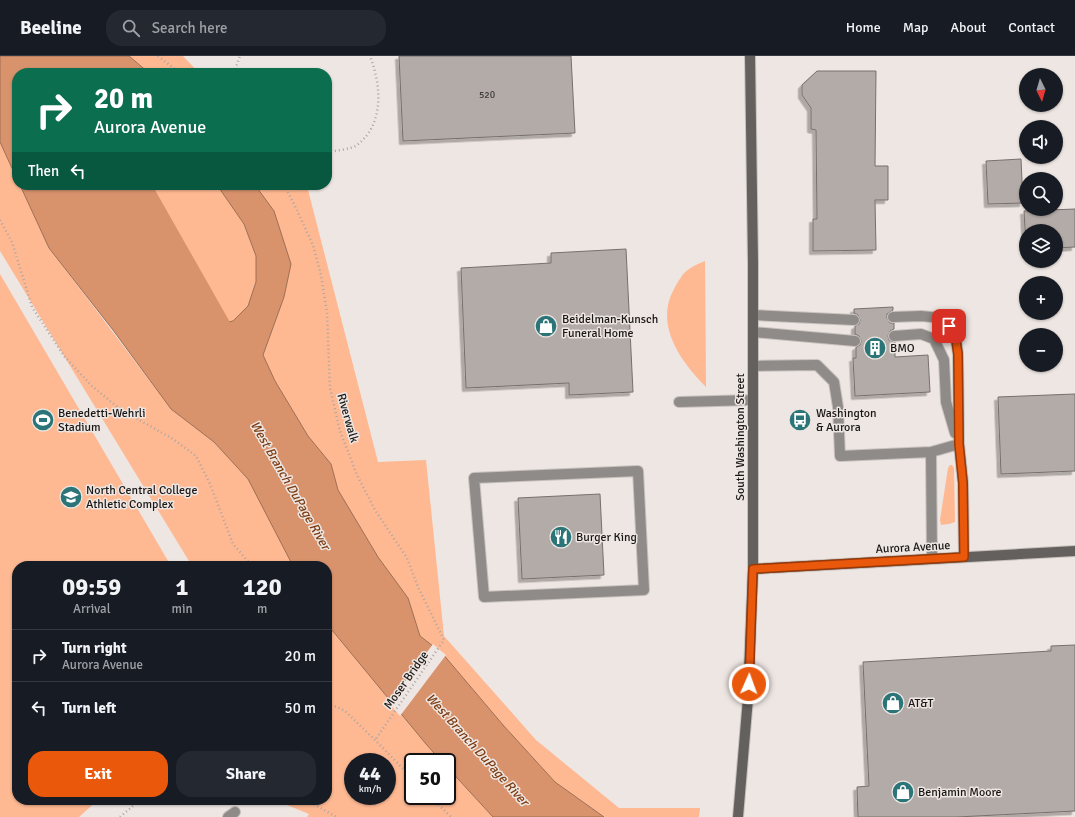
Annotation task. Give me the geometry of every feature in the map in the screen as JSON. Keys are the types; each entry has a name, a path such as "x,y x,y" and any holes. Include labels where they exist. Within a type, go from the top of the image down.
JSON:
{"main road":[{"name":"South Washington Street","path":"738,817 748,698 753,569 753,315 750,56"},
{"name":"Aurora Avenue","path":"753,569 1075,551"}],"lane":[{"path":"753,315 854,320"},
{"path":"894,317 921,316 942,318 955,333 958,354 959,444 963,483 964,557"},
{"path":"753,332 855,341"},
{"path":"894,336 921,334 934,339 944,360 946,402 959,444"},
{"path":"753,366 817,365 834,382 838,407 840,456 931,452 959,444"},
{"path":"679,402 753,400"},
{"path":"931,452 932,559"},
{"path":"638,471 643,574 644,590 484,597 474,478 638,471"}],"path":[{"path":"158,56 174,68"},
{"path":"236,68 240,56"},
{"path":"332,151 356,146 370,131 379,109 376,73 370,56"},
{"name":"Riverwalk","path":"287,190 313,245 321,275 327,313 330,388 340,431 357,475 375,510 407,558 418,587 444,640"},
{"path":"0,220 12,242 32,308 64,356 77,371 115,405 173,438 196,456 210,484 233,544 248,561"},
{"name":"Moser Bridge","path":"375,740 444,640"},
{"path":"332,706 344,711 404,770"},
{"path":"120,817 134,805"},
{"path":"316,805 336,817"},
{"path":"439,805 451,817"}],"shaded area":[{"path":"129,56 183,56 194,68 143,68"},
{"path":"0,142 12,168 12,190 22,190 49,248 171,409 214,442 248,479 292,561 189,561 0,251"},
{"path":"134,190 220,190 244,224 256,256 256,282 248,306 233,321 218,324 204,322 190,310 182,287 157,237 144,204"},
{"path":"259,190 308,190 378,462 426,460 444,636 536,740 619,808 700,808 699,817 604,817 555,782 503,725 442,653 420,636 408,598 378,557 338,490 331,464 308,436 275,381 263,355 284,297 291,264 274,211"},
{"path":"705,261 706,387 688,366 673,342 667,316 669,303 680,278 686,271"},
{"name":"Benedetti-Wehrli Stadium","path":"0,274 168,561 12,561 12,805 92,805 79,817 0,817"},
{"path":"950,465 954,468 955,522 941,525 940,520 948,468"},
{"path":"332,630 434,753 404,753 404,805 456,805 456,777 493,817 307,817 309,814 287,805 332,805"}],"water":[{"path":"0,56 129,56 143,68 12,68 12,168 0,142"},
{"path":"22,190 134,190 144,204 157,237 182,287 190,310 204,322 218,324 233,321 248,306 256,282 256,256 244,224 220,190 259,190 274,211 291,264 284,297 263,355 275,381 308,436 331,464 338,490 378,557 408,598 420,636 442,653 503,725 555,782 604,817 493,817 456,777 456,753 434,753 332,630 332,561 290,561 248,479 214,442 171,409 113,330 49,248"}],"pier":[{"path":"433,644 446,655 400,716 389,703"}],"building":[{"path":"399,56 571,56 575,133 403,141"},
{"path":"817,71 876,71 875,166 888,166 888,200 875,200 876,250 813,251 813,219 817,219 816,130 811,129 811,108 802,95 802,85"},
{"path":"1019,159 1019,164 1021,164 1022,172 1019,172 1019,203 988,204 986,161"},
{"path":"1063,209 1075,209 1075,247 1063,248 1063,224 1025,224 1024,216 1063,216"},
{"name":"Beidelman-Kunsch Funeral Home","path":"626,249 633,392 569,395 569,383 466,388 461,268 551,263 551,253"},
{"name":"BMO","path":"893,307 893,310 887,314 887,318 890,323 894,323 894,329 890,331 888,336 889,340 895,342 895,357 928,355 930,392 855,396 853,358 856,358 856,347 860,345 861,341 859,336 855,334 855,326 859,324 860,320 858,315 854,313 854,309"},
{"path":"1075,394 1075,471 1001,474 998,397"},
{"name":"Burger King","path":"600,494 604,575 522,579 518,498"},
{"path":"1075,645 1075,811 957,817 858,817 857,787 869,786 863,662 1051,651 1051,646"}],"waterway":[{"name":"West Branch DuPage River","path":"123,190 230,379"}],"place":[{"name":"Beidelman-Kunsch Funeral Home","path":"546,326"},
{"name":"BMO","path":"875,348"},
{"name":"Benedetti-Wehrli Stadium","path":"43,420"},
{"name":"Washington & Aurora","path":"800,420"},
{"name":"North Central College Athletic Complex","path":"71,497"},
{"name":"Burger King","path":"561,537"},
{"name":"AT&T","path":"893,703"},
{"name":"Benjamin Moore","path":"903,792"}],"route":[{"path":"749,684 753,569 964,557 963,483 959,444 958,354 955,333 949,326"}]}
